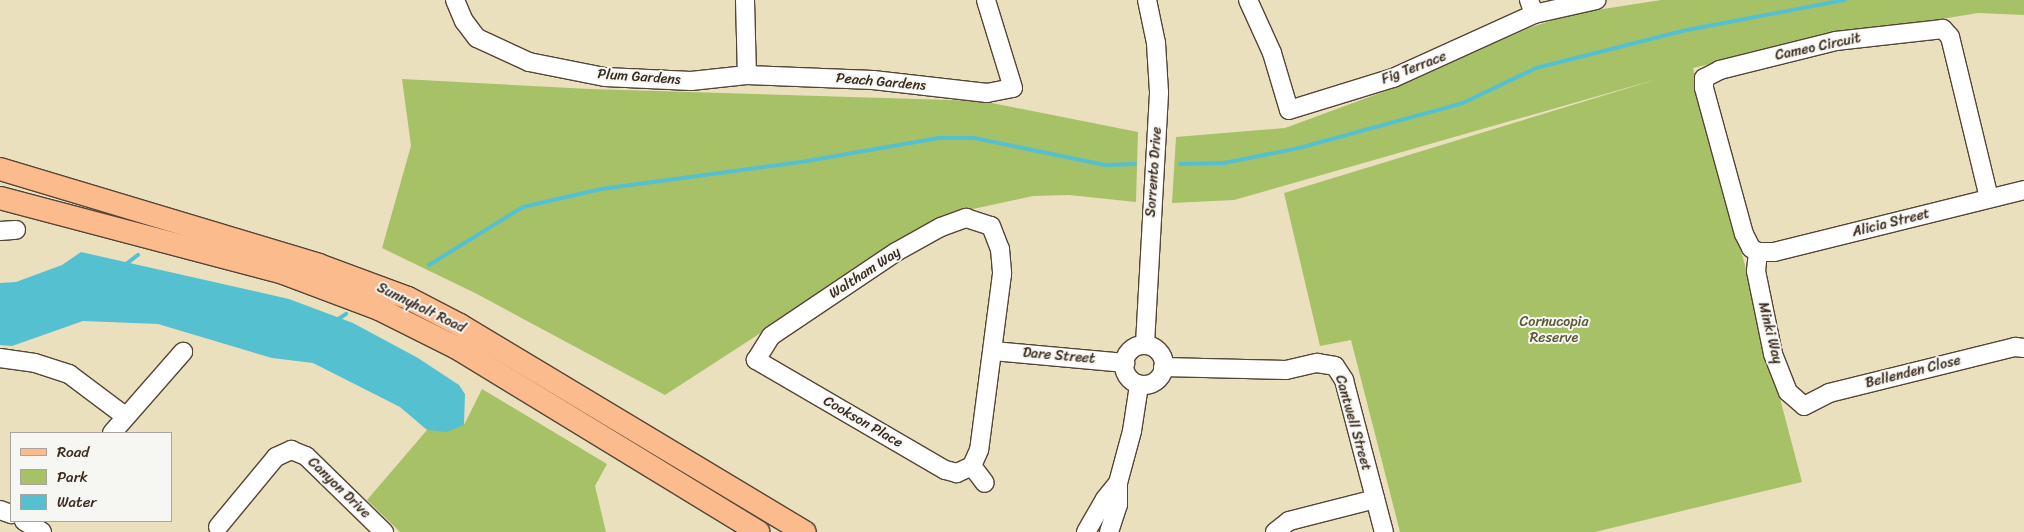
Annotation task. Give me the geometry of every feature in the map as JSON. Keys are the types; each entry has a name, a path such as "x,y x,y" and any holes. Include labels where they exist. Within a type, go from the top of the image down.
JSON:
{"main road":[{"name":"Sunnyholt Road","path":"0,169 319,265 408,298 460,326 805,532"},
{"name":"Sunnyholt Road","path":"0,198 283,274 379,309 457,348 758,532"}],"street":[{"name":"Plum Gardens","path":"455,0 464,21 477,38 529,62 605,77 690,81 747,75"},
{"path":"745,0 747,75"},
{"name":"Peach Gardens","path":"747,75 872,80 980,93 1013,88 986,0"},
{"name":"Sorrento Drive","path":"1145,344 1159,92 1155,36 1148,0"},
{"name":"Fig Terrace","path":"1248,0 1272,54 1289,110 1393,78 1532,7 1596,0"},
{"name":"Cameo Circuit","path":"1758,252 1751,248 1744,234 1704,78 1720,70 1818,46 1938,28 1947,31 1989,198"},
{"name":"Alicia Street","path":"1758,252 1774,252 2024,190"},
{"name":"Waltham Way","path":"756,360 771,336 904,247 961,220 972,219 991,226 1000,249 1002,274 993,351"},
{"name":"Minki Way","path":"1758,252 1756,272 1774,354 1788,392 1804,406"},
{"path":"1145,344 1161,354 1163,367 1154,382 1139,385 1127,376 1125,363 1132,349 1145,344"},
{"name":"Bellenden Close","path":"1804,406 1829,393 2015,347 2024,348"},
{"path":"985,483 972,466 979,450 993,351"},
{"name":"Dare Street","path":"993,351 1125,363"},
{"path":"113,432 183,352"},
{"path":"0,358 35,363 69,374 126,416"},
{"name":"Cookson Place","path":"756,360 945,470 956,473 972,466"},
{"name":"Cantwell Street","path":"1163,367 1286,370 1317,363 1335,366 1344,380 1384,532"},
{"path":"1109,532 1118,505 1118,483 1132,431 1139,385"},
{"name":"Canyon Drive","path":"218,527 276,457 291,444 306,456 384,532"},
{"path":"1086,532 1105,498 1118,483"},
{"path":"1274,532 1289,521 1375,499"}],"green space":[{"name":"Cornucopia Reserve","path":"1661,0 2024,0 2024,15 1978,13 1808,41 1693,68 1802,482 1595,532 1400,532 1351,340 1320,346 1284,193 1661,78 1234,200 1172,203 1176,137 1285,128 1391,89 1529,28 1571,14"},
{"path":"402,79 590,89 982,101 1138,132 1136,202 1069,195 1033,196 959,212 887,251 665,395 477,294 382,248 411,146"},
{"path":"482,389 607,464 595,486 606,532 400,532 367,500 427,430 464,425"}],"water":[{"path":"81,252 289,299 353,323 418,358 459,385 465,394 464,425 447,432 427,430 400,407 313,363 272,358 158,324 83,321 12,346 0,345 0,283 16,282 62,265"}],"waterway":[{"path":"1180,164 1224,163 1299,148 1463,103 1536,68 1682,31 1845,0"},
{"path":"429,265 523,207 601,189 801,162 939,138 974,138 1105,165 1135,164"},
{"path":"126,264 138,255"},
{"path":"337,320 346,314"}]}
